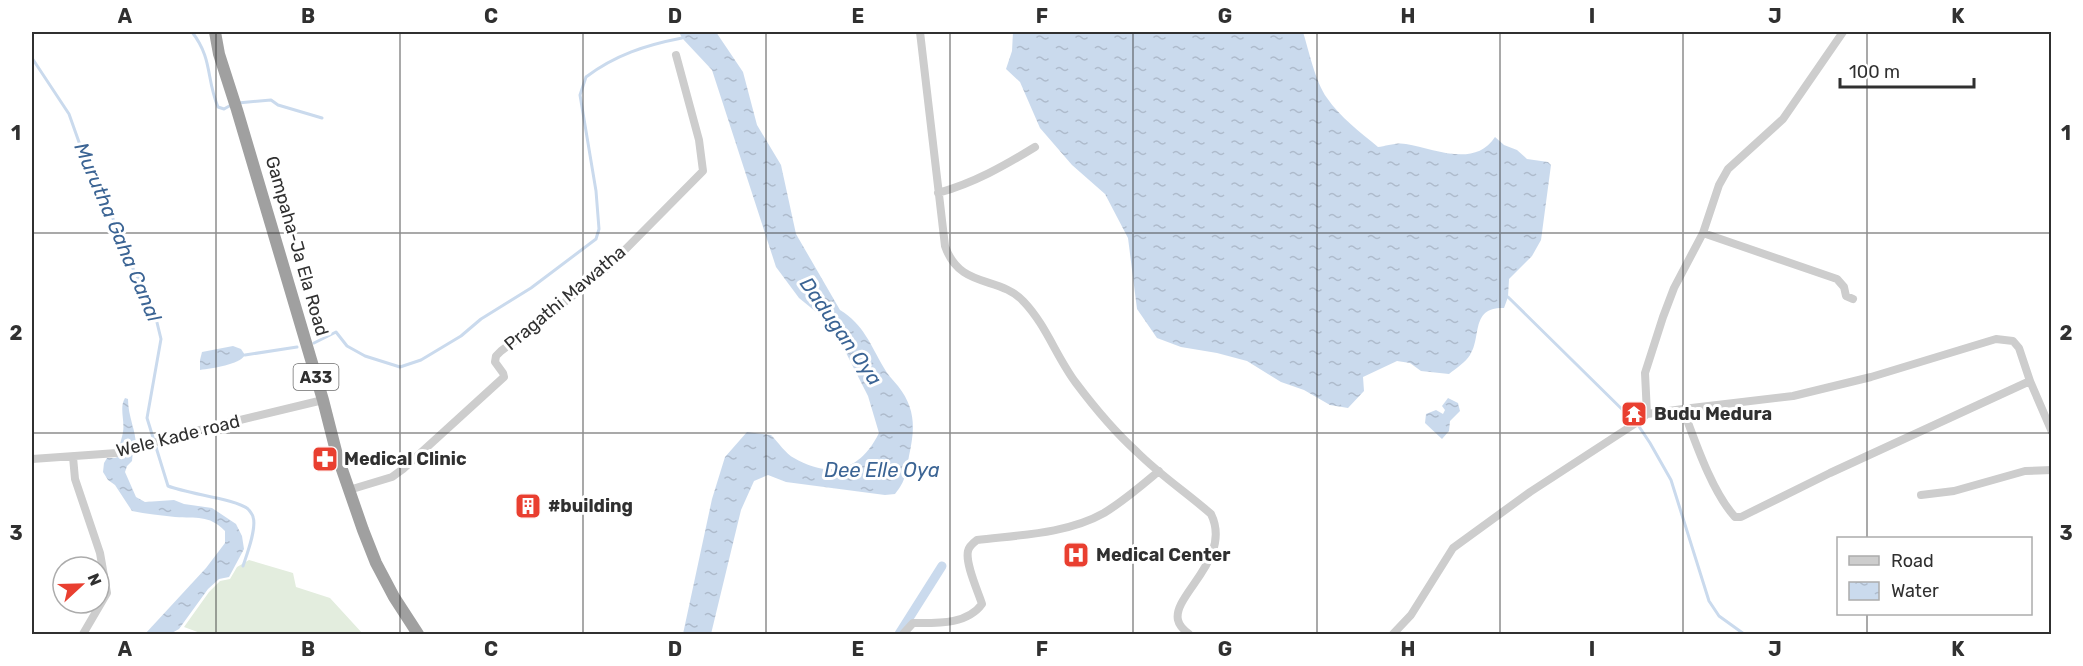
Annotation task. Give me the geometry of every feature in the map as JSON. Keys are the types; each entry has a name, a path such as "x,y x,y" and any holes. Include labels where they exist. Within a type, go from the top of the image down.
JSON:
{"highway":[{"name":"Gampaha-Ja Ela Road","path":"215,32 219,54 323,400 337,455 376,563 393,597 418,634"}],"street":[{"path":"920,32 945,246 953,265 967,274 1017,296 1024,302 1038,320 1075,382 1116,431 1138,453 1211,514 1216,525 1215,542 1205,569 1178,609 1178,620 1189,634"},
{"path":"1647,414 1646,374 1674,288 1703,233 1719,185 1728,170 1784,119 1844,32"},
{"name":"Pragathi Mawatha","path":"349,490 392,477 403,469 504,377 495,362 496,356 501,351 606,268 703,171 699,140 676,55"},
{"path":"938,193 961,187 986,176 1035,147"},
{"path":"1703,233 1837,279 1844,286 1846,296 1852,299"},
{"path":"1393,634 1411,615 1453,548 1469,534 1647,414 1793,396 1871,377 1996,339 2013,341 2019,348 2030,381 2052,432"},
{"path":"1683,409 1718,491 1735,517 1741,517 1830,472 2030,381"},
{"name":"Wele Kade road","path":"32,459 117,453 203,429 323,400"},
{"path":"73,457 75,479 100,553 107,593 83,634"},
{"path":"1921,495 1954,490 2025,471 2052,470"},
{"path":"903,634 913,623 946,622 975,614 982,604 968,560 968,550 977,540 1039,533 1080,524 1103,514 1159,471"}],"green space":[{"path":"249,560 293,573 296,587 330,598 363,634 203,634 184,627 209,592 220,581 230,579 237,567"}],"water":[{"name":"Dee Elle Oya","path":"679,32 716,32 743,72 757,125 781,165 796,234 840,310 861,329 885,370 904,395 911,411 913,428 906,472 895,494 885,495 786,482 768,475 754,481 741,510 711,634 683,634 712,499 725,457 747,432 771,435 791,456 807,465 832,469 843,468 863,456 879,433 868,396 841,343 826,320 799,298 776,267 712,70"},
{"path":"1013,32 1303,32 1316,75 1327,98 1344,118 1378,147 1403,144 1454,154 1466,154 1477,152 1495,137 1527,159 1548,162 1551,165 1541,240 1532,256 1509,279 1508,297 1504,308 1486,312 1481,318 1474,348 1463,363 1449,374 1421,371 1410,363 1397,361 1363,377 1364,391 1348,408 1330,405 1304,390 1281,382 1247,361 1181,347 1157,338 1137,309 1128,238 1105,194 1072,165 1040,128 1020,82 1006,69 1012,51"},
{"path":"233,346 241,349 245,355 242,358 225,366 200,370 202,352"},
{"path":"125,398 128,399 136,447 120,451 123,434 122,406"},
{"path":"1448,398 1458,403 1460,411 1450,421 1449,431 1442,439 1425,423 1426,414 1436,410 1443,414 1445,410 1442,406"},
{"path":"133,450 132,461 125,472 136,497 145,502 174,500 184,504 212,508 236,524 242,536 244,549 229,577 219,579 208,589 179,629 170,634 145,634 206,568 225,543 225,531 213,522 202,518 132,511 115,485 103,472 107,458 115,458"}],"waterway":[{"path":"192,32 203,51 218,107 224,109 231,105"},
{"path":"314,343 336,332 347,346 365,356 400,367 421,360 461,336 481,319 531,288 596,239 599,229 596,191 580,95 586,77 631,52 682,38"},
{"name":"Murutha Gaha Canal","path":"32,58 69,114 85,159 107,203 130,263 153,306 161,339 147,418 168,486 233,502 248,509 253,516 254,528 243,566"},
{"path":"238,103 271,100 278,105 322,118"},
{"path":"1508,297 1638,425 1671,480 1709,601 1719,616 1744,634"},
{"path":"245,355 297,347"},
{"path":"899,634 942,566"}],"place":[{"name":"Budu Medura","path":"1634,414"},
{"name":"Medical Clinic","path":"325,459"},
{"name":"#building","path":"528,506"},
{"name":"Medical Center","path":"1076,555"}],"water label":[{"name":"Dadugan Oya","path":"841,331"}]}
